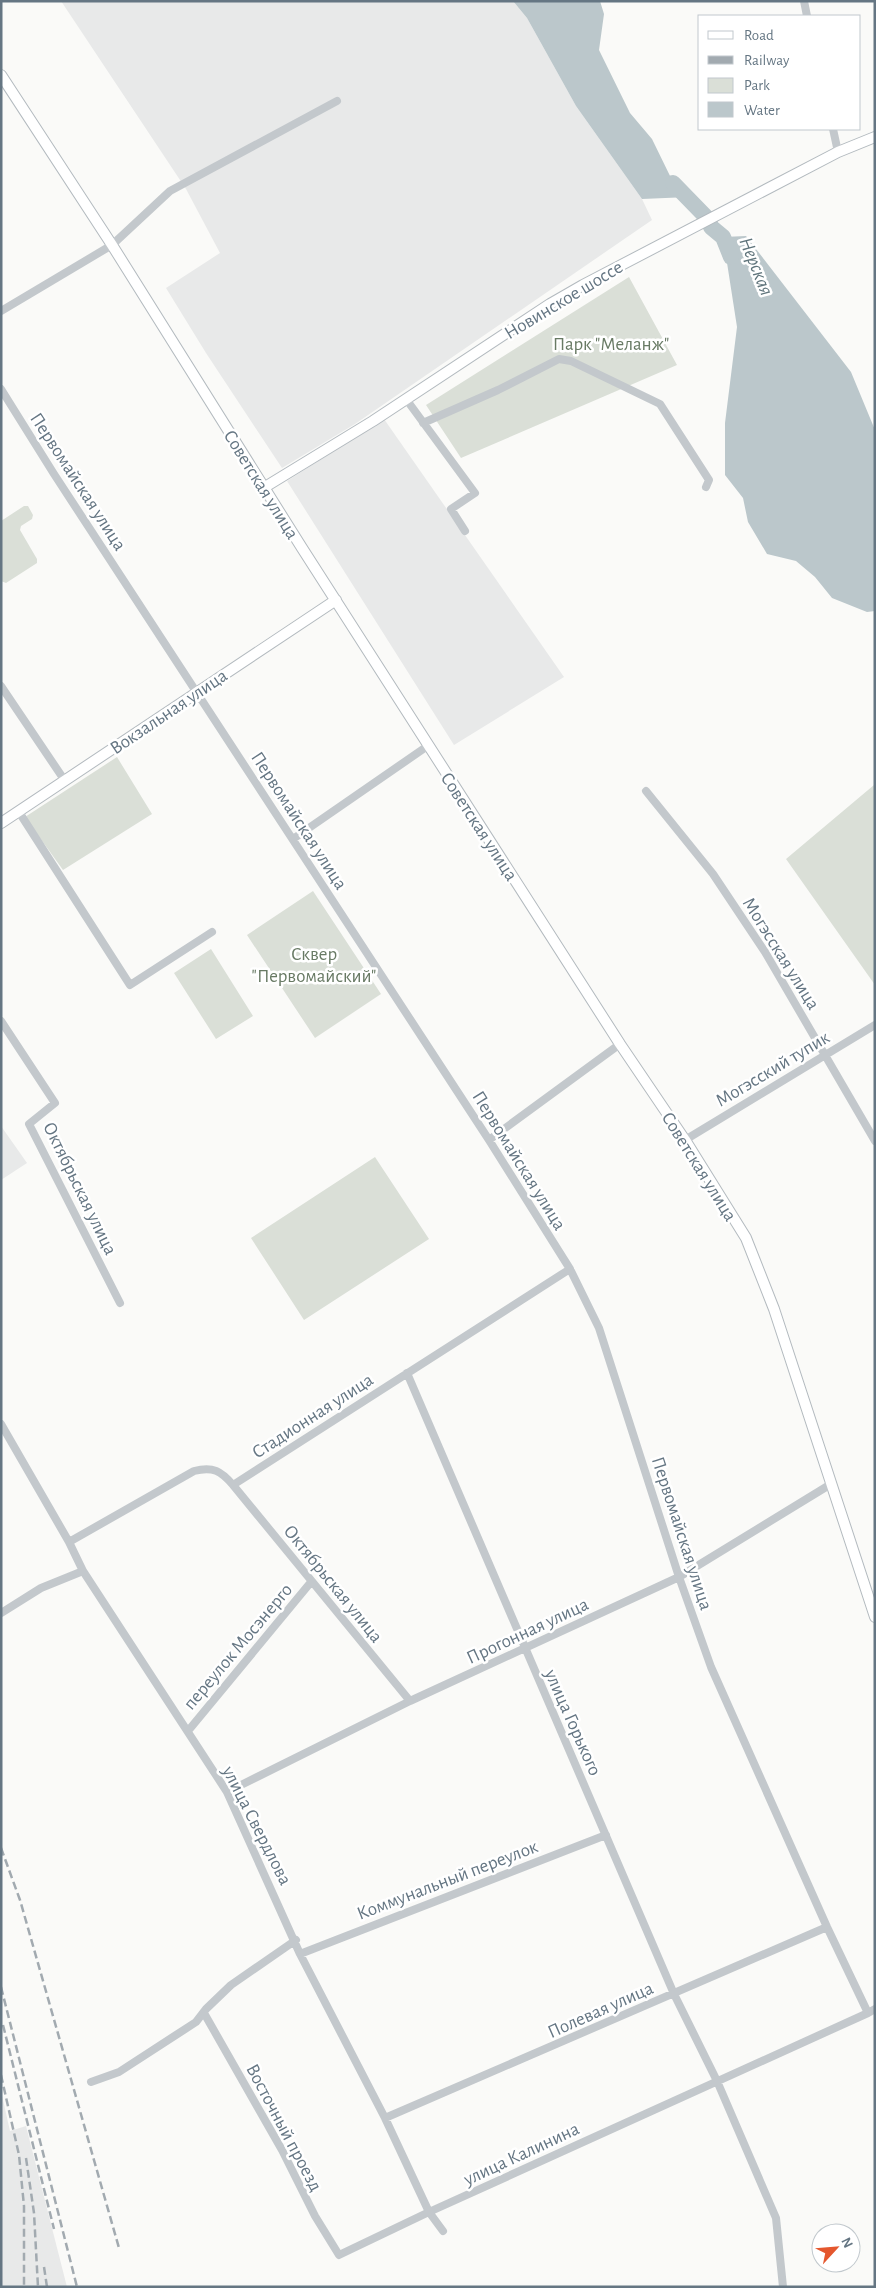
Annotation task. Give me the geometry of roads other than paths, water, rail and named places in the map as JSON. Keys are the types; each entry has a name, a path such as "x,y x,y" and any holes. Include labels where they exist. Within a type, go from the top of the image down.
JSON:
{"street":[{"path":"804,1 807,15"},
{"name":"Советская улица","path":"1,75 620,1044 686,1140 746,1238 774,1309 875,1617"},
{"path":"1,311 112,246 170,191 337,101"},
{"path":"833,130 838,152"},
{"name":"Новинское шоссе","path":"265,487 406,399 550,304 747,198 838,152 875,137"},
{"path":"423,424 498,390 559,359 571,361 660,404 708,480 706,487"},
{"name":"Первомайская улица","path":"1,389 54,474 197,690 489,1140 570,1269 599,1328 679,1577 711,1667 827,1927 871,2011"},
{"path":"406,399 475,493 450,509 465,531"},
{"name":"Вокзальная улица","path":"1,823 197,690 336,600"},
{"path":"1,686 65,781"},
{"path":"293,839 429,745"},
{"name":"Могэсская улица","path":"646,791 713,874 765,952 875,1141"},
{"path":"19,812 130,985 212,932"},
{"name":"Октябрьская улица","path":"1,1021 55,1103 29,1124 120,1302"},
{"name":"Могэсский тупик","path":"686,1140 875,1025"},
{"path":"489,1140 620,1044"},
{"name":"Стадионная улица","path":"233,1485 570,1269"},
{"name":"улица Горького","path":"407,1373 674,1994 717,2081 776,2218 783,2287"},
{"name":"улица Свердлова","path":"1,1424 69,1542 83,1572 227,1792 296,1940 300,1954 385,2118 429,2212 443,2231"},
{"path":"69,1542 194,1471 204,1468 222,1472 233,1485"},
{"name":"Прогонная улица","path":"227,1792 410,1701 525,1650 679,1577 831,1484"},
{"name":"Октябрьская улица","path":"233,1485 410,1701"},
{"path":"1,1613 41,1588 83,1572"},
{"name":"переулок Мосэнерго","path":"188,1731 311,1582"},
{"name":"Коммунальный переулок","path":"300,1954 606,1835"},
{"name":"Полевая улица","path":"385,2118 827,1927"},
{"path":"91,2082 119,2072 196,2022 232,1985 296,1940"},
{"name":"улица Калинина","path":"339,2256 429,2212 871,2011"},
{"name":"Восточный проезд","path":"204,2013 282,2150 315,2216 339,2256"}],"water":[{"path":"513,1 600,1 604,14 599,50 630,113 652,139 672,180 689,197 642,199 576,106 527,18"},
{"path":"746,236 851,372 875,430 875,611 867,612 832,598 815,577 796,561 767,554 748,522 743,498 725,475 725,423 737,327 723,237"}],"waterway":[{"name":"Нерская","path":"673,183 709,220 711,227 723,237 731,257"}],"railway":[{"path":"1,1848 20,1900 119,2248"},
{"path":"1,1987 77,2287"},
{"path":"3,2025 54,2229"},
{"path":"1,2075 19,2155 24,2206 24,2287"},
{"path":"26,2158 34,2213 38,2287"},
{"path":"44,2267 47,2287"}],"park label":[{"name":"Парк \"Меланж\"","path":"611,343"},
{"name":"Сквер \"Первомайский\"","path":"314,964"}]}
